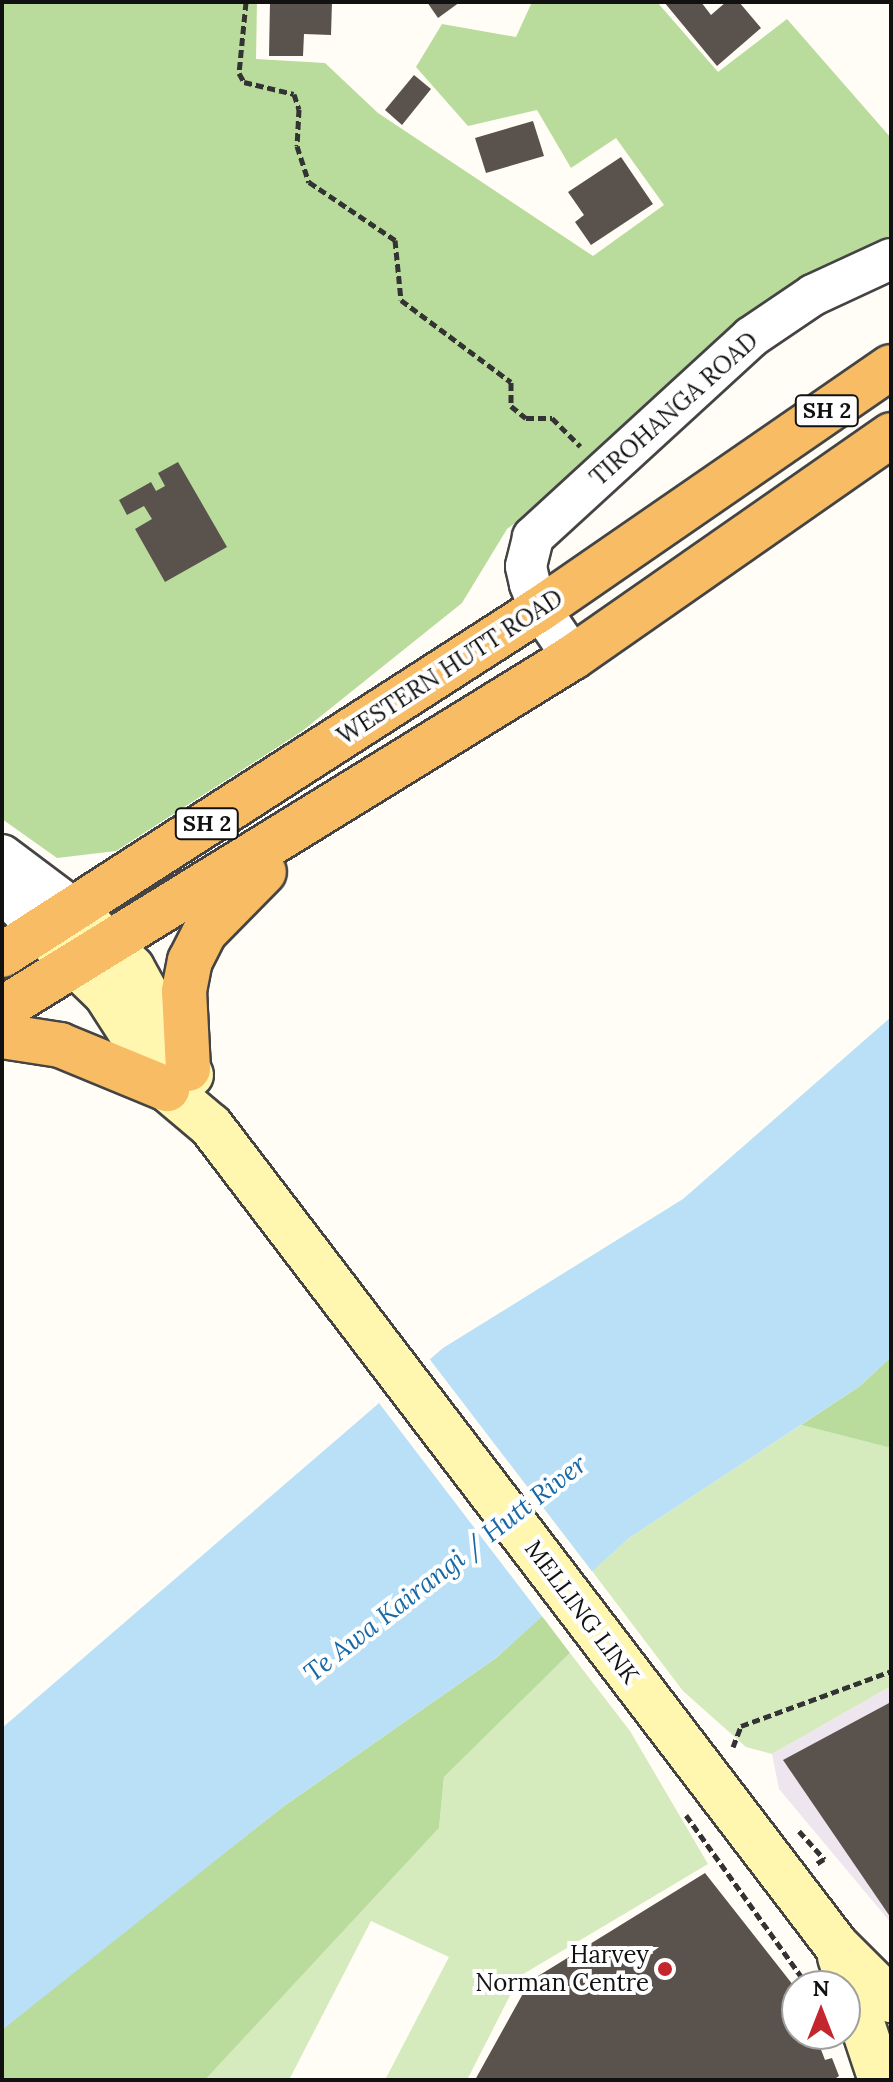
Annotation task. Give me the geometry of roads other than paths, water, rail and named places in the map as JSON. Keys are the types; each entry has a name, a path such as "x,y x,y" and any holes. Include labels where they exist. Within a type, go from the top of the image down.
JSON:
{"highway":[{"name":"WESTERN HUTT ROAD","path":"2,955 540,609 891,367"},
{"name":"SH 2","path":"2,1009 331,811 573,657 891,435"},
{"path":"2,1036 60,1045 177,1079 184,991 190,961 205,932 331,811"}],"main road":[{"name":"MELLING LINK","path":"57,919 94,953 132,968 177,1079 223,1142 836,1945 891,2000"},
{"name":"MELLING LINK","path":"836,1945 881,2080"}],"street":[{"name":"TIROHANGA ROAD","path":"573,657 540,609 526,566 533,537 781,314 891,259"},
{"path":"2,855 57,919"},
{"path":"2,891 57,919"}],"water":[{"name":"Te Awa Kairangi / Hutt River","path":"891,1017 891,1357 860,1386 629,1538 496,1658 284,1806 2,2030 2,1728 443,1348 683,1199"}],"place":[{"name":"Harvey Norman Centre","path":"665,1969"}]}
